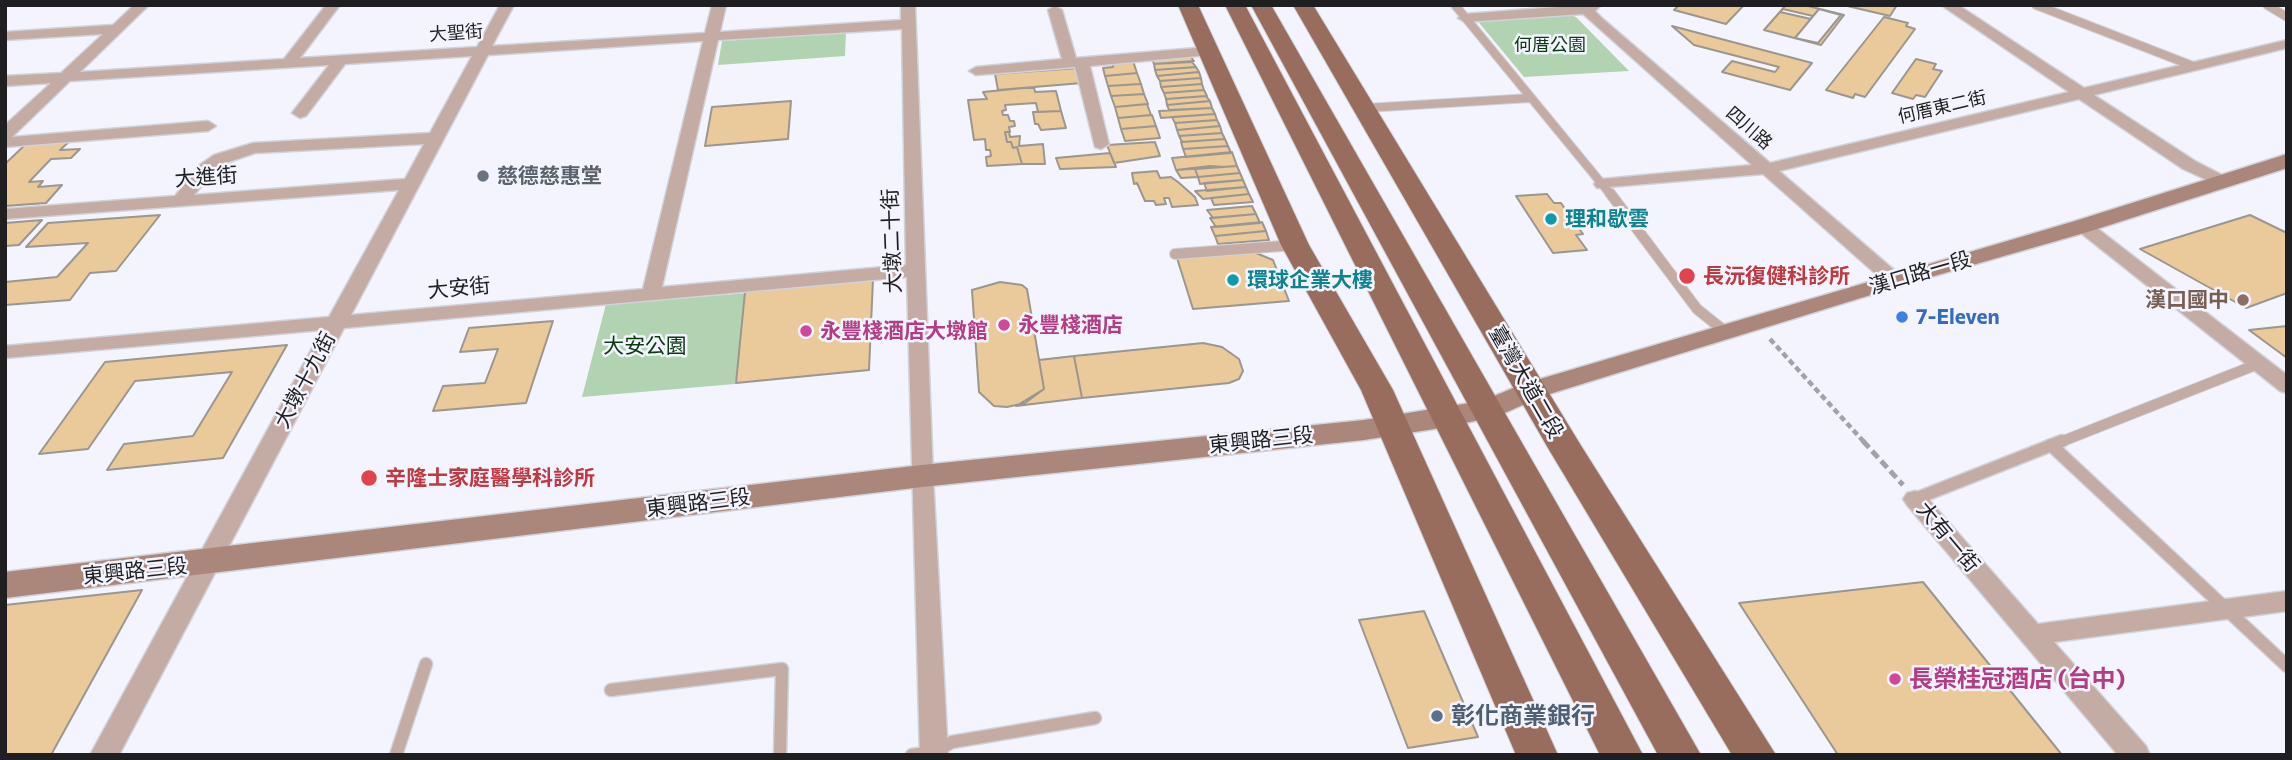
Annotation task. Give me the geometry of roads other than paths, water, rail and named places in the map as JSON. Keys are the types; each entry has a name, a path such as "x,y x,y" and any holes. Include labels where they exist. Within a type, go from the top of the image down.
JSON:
{"main road":[{"path":"1188,5 1295,245 1377,390 1537,755"},
{"path":"1235,5 1622,755"},
{"path":"1261,5 1680,755"},
{"name":"臺灣大道二段","path":"1303,5 1572,460 1755,755"}],"street":[{"path":"5,134 142,5"},
{"path":"289,63 333,5"},
{"name":"大墩十九街","path":"104,755 507,5"},
{"path":"651,294 719,5"},
{"name":"大墩二十街","path":"908,5 922,476 926,754"},
{"path":"1948,5 2189,165 2220,181"},
{"path":"1465,18 1591,8"},
{"name":"四川路","path":"1591,8 1767,169 1894,280"},
{"path":"1055,10 1075,63 1085,69 1101,144"},
{"name":"大聖街","path":"5,81 909,24"},
{"path":"5,36 117,29"},
{"name":"何厝東二街","path":"1603,184 1767,169 2287,44"},
{"path":"976,71 1209,51"},
{"path":"300,113 341,60"},
{"path":"5,142 208,126"},
{"path":"180,201 207,168 220,159 253,148 436,138"},
{"name":"漢口路一段","path":"1391,425 1488,409 1533,390 2082,226 2287,161"},
{"name":"大進街","path":"5,214 410,184"},
{"path":"2082,226 2287,386"},
{"name":"大安街","path":"5,352 916,271"},
{"name":"東興路三段","path":"5,585 922,476 1391,425"},
{"name":"大有一街","path":"1915,499 2136,755"},
{"path":"2031,635 2287,601"}],"lane":[{"path":"1455,5 1603,184 1697,309 1727,333"},
{"path":"2036,5 2193,66"},
{"path":"2267,5 2287,17"},
{"path":"1366,108 1530,98"},
{"path":"1175,254 1295,245"},
{"path":"1915,499 2258,364"},
{"path":"2051,445 2287,666"},
{"path":"396,755 426,664"},
{"path":"611,690 782,669 780,755"},
{"path":"926,754 952,742 1095,718"}],"place":[{"name":"慈德慈惠堂","path":"483,176"},
{"name":"理和歇雲","path":"1551,219"},
{"name":"長沅復健科診所","path":"1687,276"},
{"name":"環球企業大樓","path":"1233,280"},
{"name":"漢口國中","path":"2243,300"},
{"name":"7-Eleven","path":"1902,317"},
{"name":"永豐棧酒店","path":"1004,325"},
{"name":"永豐棧酒店大墩館","path":"806,331"},
{"name":"辛隆士家庭醫學科診所","path":"369,478"},
{"name":"長榮桂冠酒店 (台中)","path":"1895,679"},
{"name":"彰化商業銀行","path":"1437,716"}],"park label":[{"name":"何厝公園","path":"1550,45"},
{"name":"大安公園","path":"645,346"}]}
